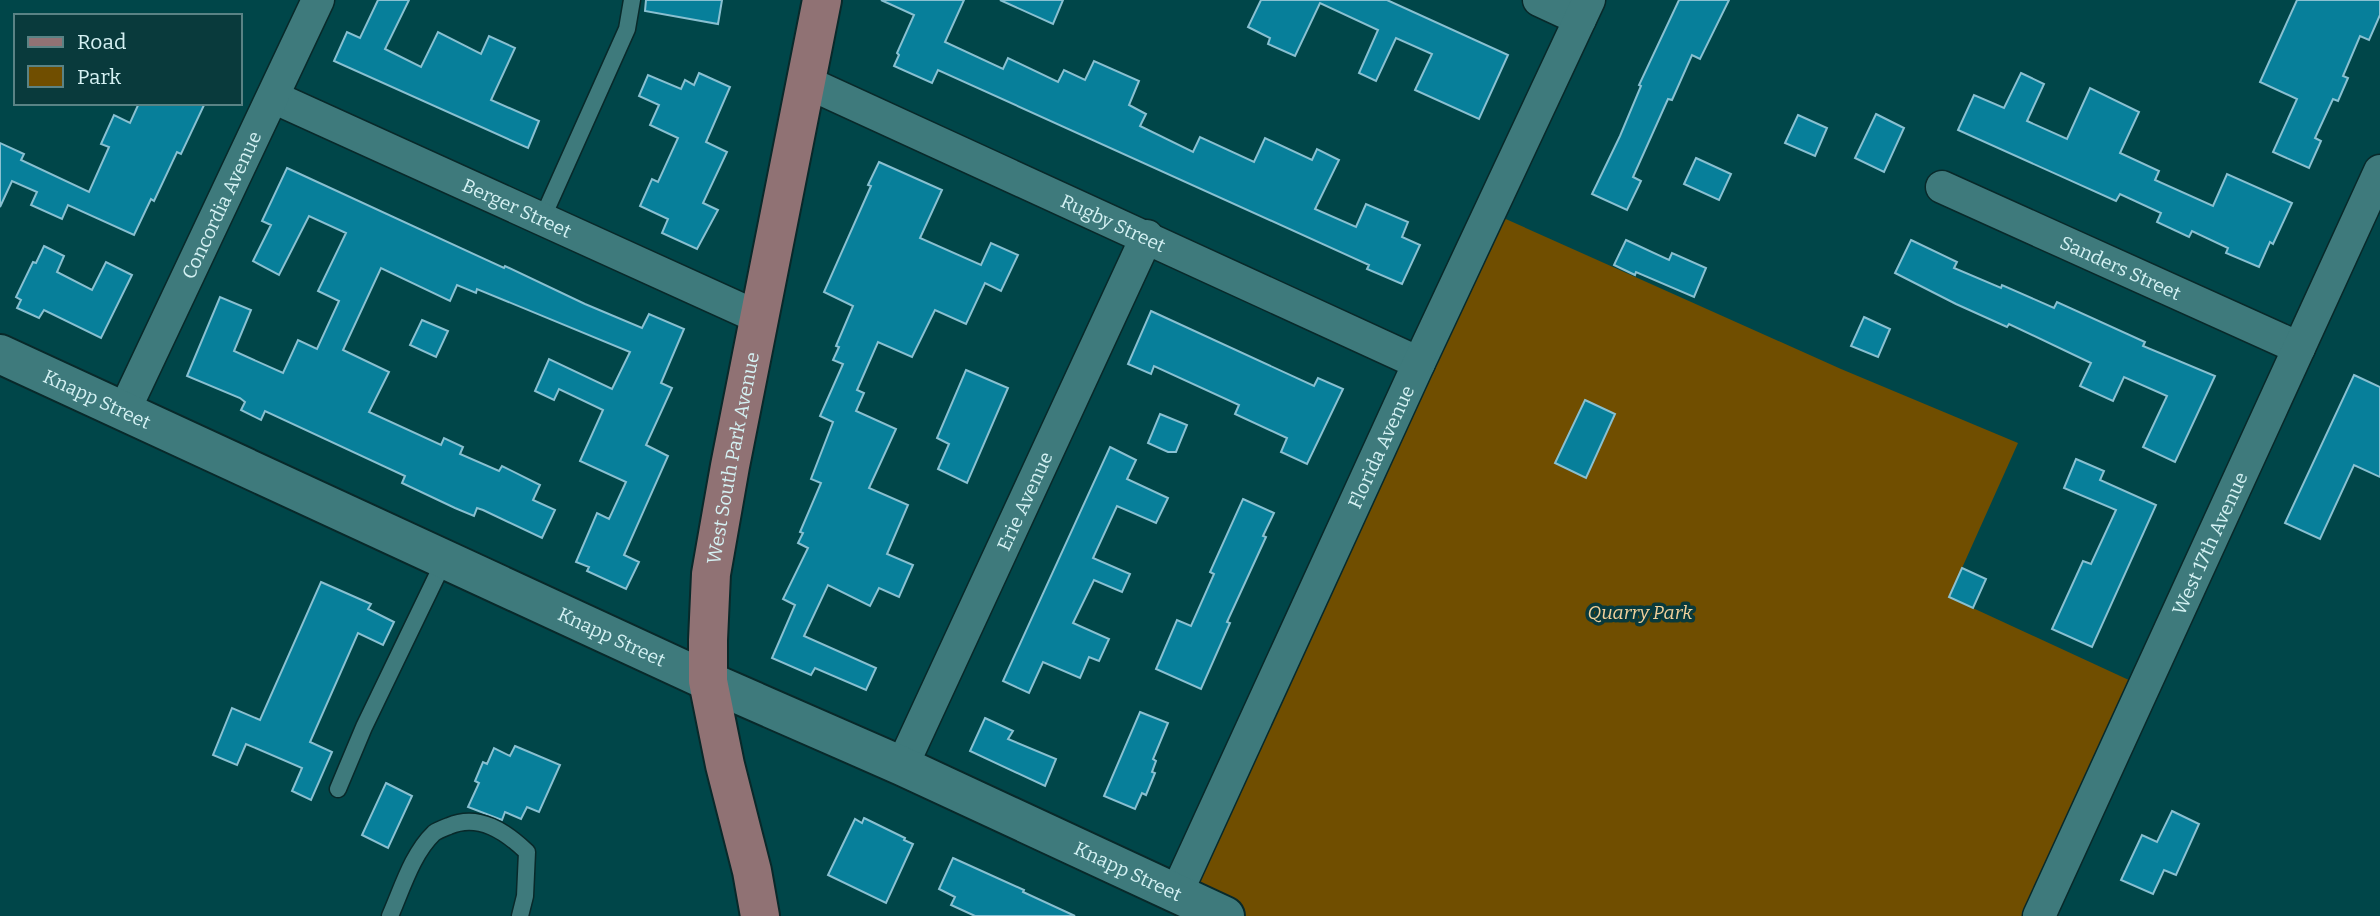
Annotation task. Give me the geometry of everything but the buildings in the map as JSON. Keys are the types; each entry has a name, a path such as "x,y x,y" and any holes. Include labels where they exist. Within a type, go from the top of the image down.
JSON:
{"main road":[{"name":"West South Park Avenue","path":"760,916 708,681 711,575 822,0"}],"street":[{"name":"Concordia Avenue","path":"124,411 318,0"},
{"path":"1539,0 1585,9"},
{"name":"Florida Avenue","path":"1176,894 1419,363 1585,9"},
{"name":"Rugby Street","path":"806,82 1147,236 1419,363"},
{"name":"Berger Street","path":"274,97 760,318"},
{"name":"West 17th Avenue","path":"2039,916 2380,171"},
{"name":"Sanders Street","path":"1942,187 2299,348"},
{"name":"Erie Avenue","path":"902,766 1147,236"},
{"name":"Knapp Street","path":"0,354 1225,916"}],"lane":[{"path":"542,219 627,29 632,0"},
{"path":"338,789 364,727 445,559"},
{"path":"390,916 415,860 435,832 458,822 480,822 508,835 527,852 525,896 520,916"}],"green space":[{"name":"Quarry Park","path":"1490,212 1841,369 2018,443 1949,597 2144,687 2039,916 1225,916 1176,894"}]}
